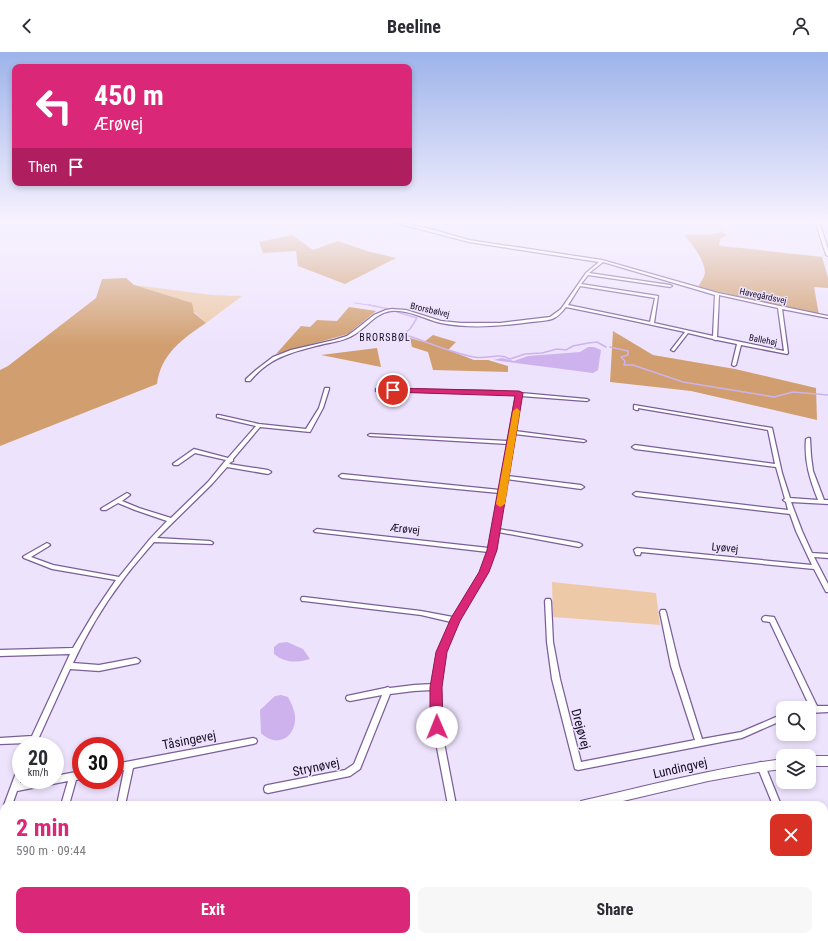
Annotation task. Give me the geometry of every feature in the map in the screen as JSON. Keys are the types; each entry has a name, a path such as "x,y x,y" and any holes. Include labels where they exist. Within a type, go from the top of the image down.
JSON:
{"street":[{"name":"Brorsbølvej","path":"248,380 260,366 271,359 284,353 344,338 385,312 400,311 448,323 484,324 551,318 556,316 565,306 587,274 600,262"},
{"name":"Havegårdsvej","path":"607,262 717,294 828,318"},
{"path":"587,274 670,286"},
{"path":"580,285 657,297 652,323"},
{"path":"715,339 717,294"},
{"name":"Ballehøj","path":"565,306 652,323 715,339 786,353 780,308"},
{"path":"673,350 687,332"},
{"name":"Ballehøj","path":"734,365 739,344"},
{"path":"220,416 259,425 308,431 321,408 327,389"},
{"path":"378,390 519,393 587,400"},
{"path":"451,801 437,727 436,687 441,652 455,620 484,572 492,550 512,443 519,393"},
{"path":"636,409 636,406 770,429 777,466 790,512 815,567 828,590"},
{"path":"35,737 75,651 96,613 120,579 152,540 231,460 259,425"},
{"path":"513,432 584,441"},
{"path":"370,434 512,443"},
{"path":"808,439 806,456 810,474 825,502"},
{"path":"634,447 777,466"},
{"path":"176,464 194,451 231,460"},
{"path":"226,465 268,472"},
{"path":"342,476 503,492"},
{"path":"506,477 581,487"},
{"path":"636,494 790,512"},
{"path":"104,509 127,495"},
{"path":"786,500 825,502"},
{"path":"118,501 172,521"},
{"path":"496,530 579,545"},
{"name":"Ærøvej","path":"317,531 492,550"},
{"path":"152,540 210,543"},
{"path":"47,545 26,557 52,567 120,579"},
{"name":"Lyøvej","path":"638,554 637,550 815,567"},
{"path":"810,555 828,556"},
{"path":"304,599 421,613 455,620"},
{"name":"Drejøvej","path":"548,602 550,642 556,679 578,766 742,735 776,720"},
{"path":"663,612 675,666 699,742"},
{"path":"765,619 772,619 808,701"},
{"path":"0,653 75,651"},
{"path":"69,666 99,668 136,661"},
{"path":"350,698 388,690 412,687 436,687"},
{"name":"Strynøvej","path":"268,789 347,773 356,766 388,690"},
{"path":"816,710 828,709"},
{"name":"Tåsingevej","path":"124,767 253,740"},
{"path":"0,742 12,742"},
{"path":"816,761 828,761"},
{"name":"Lundingvej","path":"603,801 761,766 776,765"},
{"path":"122,801 129,766"},
{"path":"761,766 774,801"},
{"path":"67,801 72,788"},
{"path":"9,801 14,789"}],"shaded area":[{"path":"298,262 387,262 345,284 298,266"},
{"path":"824,262 828,278 828,288 814,287 819,315 698,287 705,273 703,263"},
{"path":"126,278 134,285 192,303 194,313 206,323 181,341 174,348 163,364 159,373 157,384 0,446 0,370 8,366 96,298 102,279"},
{"path":"134,285 212,295 242,296 206,323 194,312"},
{"path":"349,307 376,311 348,334 276,354 301,326 310,327 317,320 337,321"},
{"path":"613,331 653,355 735,369 816,388 817,420 691,391 610,382"},
{"path":"433,335 456,342 448,350 474,360 488,360 508,366 508,372 433,370 428,352 412,347 410,338 424,342"},
{"path":"588,347 594,347 601,350 598,370 593,373 493,360 502,358 514,361 528,356 580,352"},
{"path":"377,348 381,367 321,355"},
{"path":"552,582 656,593 660,625 553,617"},
{"path":"287,642 303,649 310,659 287,661 274,654 274,647 279,643"},
{"path":"281,695 288,697 292,706 295,718 294,728 287,737 272,740 261,733 260,710 275,696"}],"waterway":[{"path":"355,303 371,305"},
{"path":"371,305 375,306"},
{"path":"371,305 389,309"},
{"path":"397,312 417,318 410,329 405,333"},
{"path":"409,336 441,348 479,358 501,356 510,359 525,354 542,353 557,349 566,350 573,346 597,342 606,347"},
{"path":"610,347 628,351 628,355 621,357 625,361 624,365 633,365 683,382 774,397 793,392 828,395"}],"slow traffic":[{"path":"500,504 517,411"}],"district":[{"name":"BRORSBØL","path":"385,337"}],"route":[{"path":"393,390 519,393 506,477 492,550 484,572 455,620 441,652 436,687 437,727"}]}
